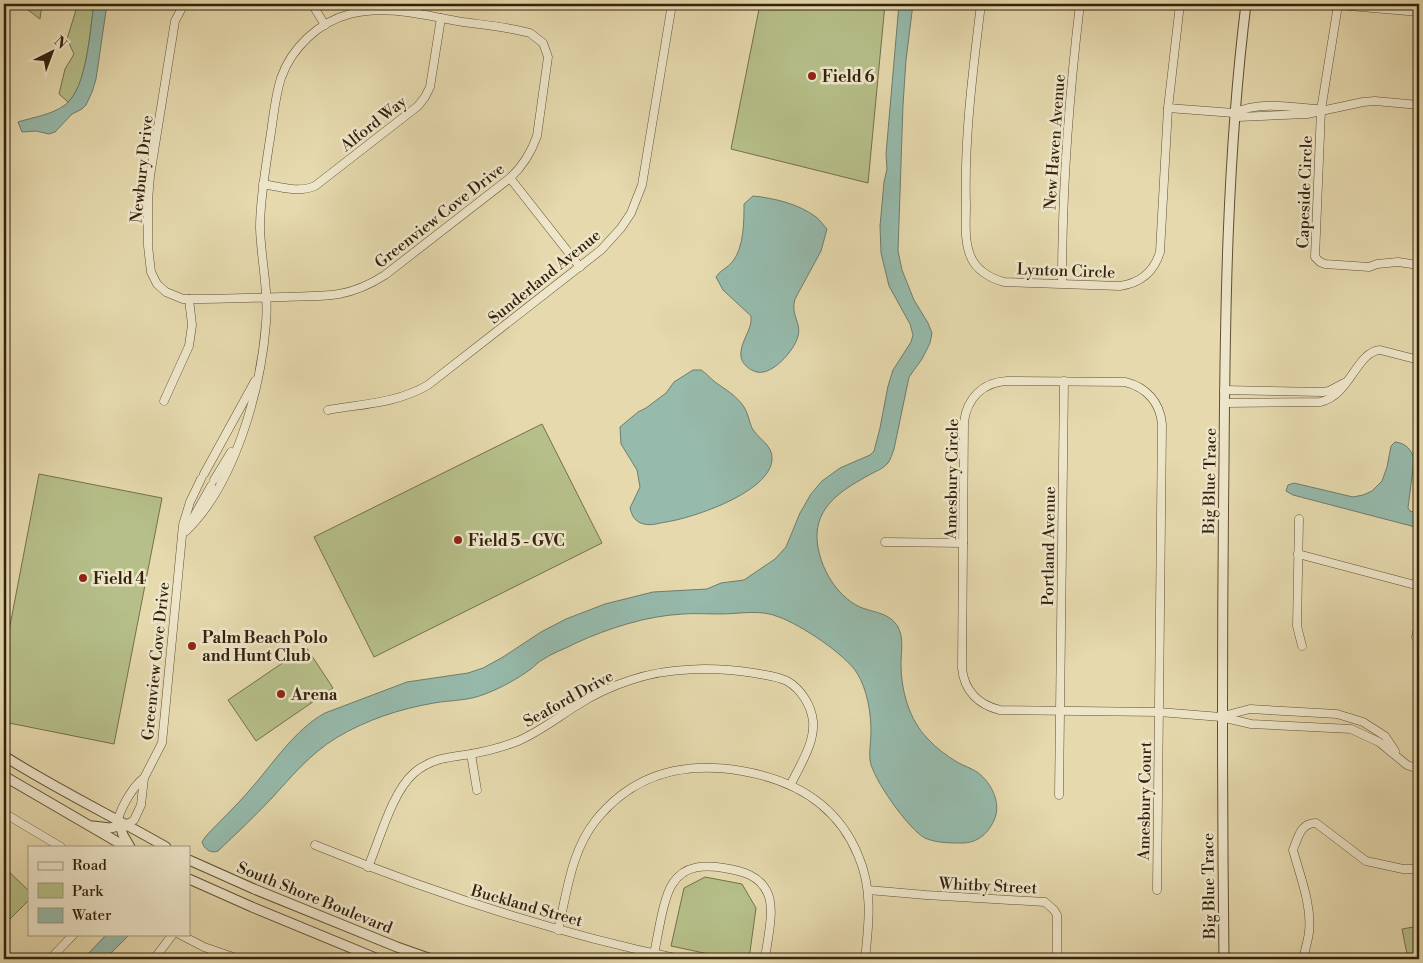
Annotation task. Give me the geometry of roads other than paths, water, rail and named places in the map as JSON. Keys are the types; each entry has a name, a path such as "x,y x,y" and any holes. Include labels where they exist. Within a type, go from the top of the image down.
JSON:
{"street":[{"name":"Newbury Drive","path":"184,4 175,20 150,176 147,227 150,266 154,278 161,288 183,299 267,297"},
{"path":"312,4 325,24"},
{"name":"Sunderland Avenue","path":"328,410 392,400 417,391 580,267 601,250 621,228 631,213 642,185 672,4"},
{"name":"Lynton Circle","path":"981,4 973,71 965,186 966,239 972,260 979,269 998,280 1126,285 1141,279 1150,272 1156,263 1161,247 1168,108 1180,4"},
{"name":"New Haven Avenue","path":"1062,282 1068,118 1080,4"},
{"name":"Big Blue Trace","path":"1224,959 1222,716 1227,232 1234,113 1246,4"},
{"path":"1320,110 1338,5 1419,12"},
{"name":"Greenview Cove Drive","path":"186,531 210,503 227,473 254,402 264,344 267,297 260,229 263,184 278,90 294,53 325,24 350,14 377,10 441,18 530,33 539,38 546,47 548,63 537,136 528,158 510,178 371,284 340,294 267,297"},
{"name":"Alford Way","path":"263,184 304,190 315,186 418,106 430,87 441,18"},
{"path":"1168,108 1234,113 1245,108 1283,106 1320,110 1375,101 1419,105"},
{"name":"Capeside Circle","path":"1320,110 1315,257 1325,264 1369,267 1377,264 1398,262 1419,265"},
{"path":"510,178 580,267"},
{"path":"164,401 189,346 192,325 190,300"},
{"path":"1224,403 1320,402 1333,398 1366,356 1375,350 1419,360"},
{"name":"Greenview Cove Drive","path":"144,778 139,782 120,811 122,823 134,820 141,805 144,778 162,744 183,524 190,502 203,476 257,377"},
{"name":"Amesbury Circle","path":"1159,712 1162,424 1156,403 1149,394 1131,383 1007,381 996,382 981,389 970,401 964,422 962,668 968,689 979,701 994,709 1159,712 1222,716"},
{"name":"Portland Avenue","path":"1059,795 1064,381"},
{"path":"1224,390 1323,392 1346,382"},
{"name":"Greenview Cove Drive","path":"182,543 186,531 243,431"},
{"path":"1299,519 1297,626 1302,646"},
{"path":"885,542 963,543"},
{"path":"1298,554 1419,586"},
{"path":"1416,638 1419,623"},
{"name":"Seaford Drive","path":"368,867 399,791 415,772 444,757 471,754 520,740 596,695 646,675 710,668 771,676 788,682 797,689 808,703 813,721 812,738 791,784"},
{"path":"1222,716 1250,709 1337,714 1363,722 1385,736 1398,757"},
{"name":"Amesbury Court","path":"1157,890 1159,712"},
{"path":"1222,716 1251,724 1351,729 1379,742 1408,765 1419,769"},
{"path":"471,754 477,790"},
{"path":"4,756 164,846"},
{"path":"558,930 572,869 578,852 585,836 607,808 630,789 662,774 696,767 714,767 760,774 791,784 815,799 840,824 858,855 868,890 869,918 865,959"},
{"path":"4,776 124,846"},
{"path":"4,813 59,846"},
{"path":"88,826 110,828 122,823"},
{"path":"122,823 123,835 129,846"},
{"path":"1303,959 1309,932 1309,921 1306,899 1293,850 1305,826 1310,823 1316,823 1366,861 1403,869 1419,868"},
{"name":"Buckland Street","path":"315,845 450,897 558,930 680,959"},
{"name":"South Shore Boulevard","path":"190,860 254,889 431,959"},
{"path":"654,954 670,887 687,870 705,866 746,873 757,880 765,889 770,907 765,959"},
{"name":"South Shore Boulevard","path":"190,882 378,959"},
{"name":"Whitby Street","path":"868,890 1045,902 1057,915 1057,959"},
{"path":"50,959 72,936"},
{"path":"154,959 171,936"},
{"path":"183,936 204,947 239,959"}],"water":[{"path":"94,4 107,4 96,79 86,105 72,114 55,132 49,134 36,131 22,132 18,122 54,111 65,105 72,97 83,73"},
{"path":"899,4 913,4 903,105 898,251 902,270 914,300 932,333 930,343 922,359 909,377 890,460 882,468 843,491 828,505 819,522 817,544 828,576 842,594 860,607 890,618 898,627 902,640 901,674 907,704 916,723 934,746 982,776 994,793 997,812 993,823 986,833 968,843 934,841 918,833 901,815 877,779 872,768 870,760 870,716 863,686 851,665 833,649 799,626 765,613 692,614 655,617 615,628 550,655 515,680 485,694 472,698 408,708 359,726 336,738 309,759 218,851 213,852 206,849 202,842 206,836 244,797 284,748 304,728 325,713 407,682 468,673 483,668 541,632 566,619 605,604 653,592 707,589 721,583 744,580 775,559 786,547 800,513 811,494 822,481 840,468 870,455 874,451 893,370 911,342 913,335 910,324 889,286 881,253 880,226 887,169 886,154"},
{"path":"753,196 794,205 816,217 827,229 821,251 795,299 794,310 799,327 796,342 781,362 767,371 760,372 748,367 741,357 742,346 750,326 751,316 723,290 716,277 737,255 743,234 744,204"},
{"path":"693,370 703,371 734,396 744,407 752,428 768,446 772,454 768,471 759,482 745,492 711,509 666,522 649,525 638,522 630,508 640,487 637,470 621,444 620,427 666,393 674,382"},
{"path":"1395,442 1405,445 1413,456 1408,508 1410,511 1419,514 1419,528 1293,495 1286,491 1288,485 1294,483 1353,497 1372,491 1382,481 1391,446"},
{"path":"105,936 128,936 105,959 83,959"}],"place":[{"name":"Field 6","path":"812,76"},
{"name":"Field 5 - GVC","path":"458,540"},
{"name":"Field 4","path":"83,578"},
{"name":"Palm Beach Polo and Hunt Club","path":"192,646"},
{"name":"Arena","path":"281,694"}]}
